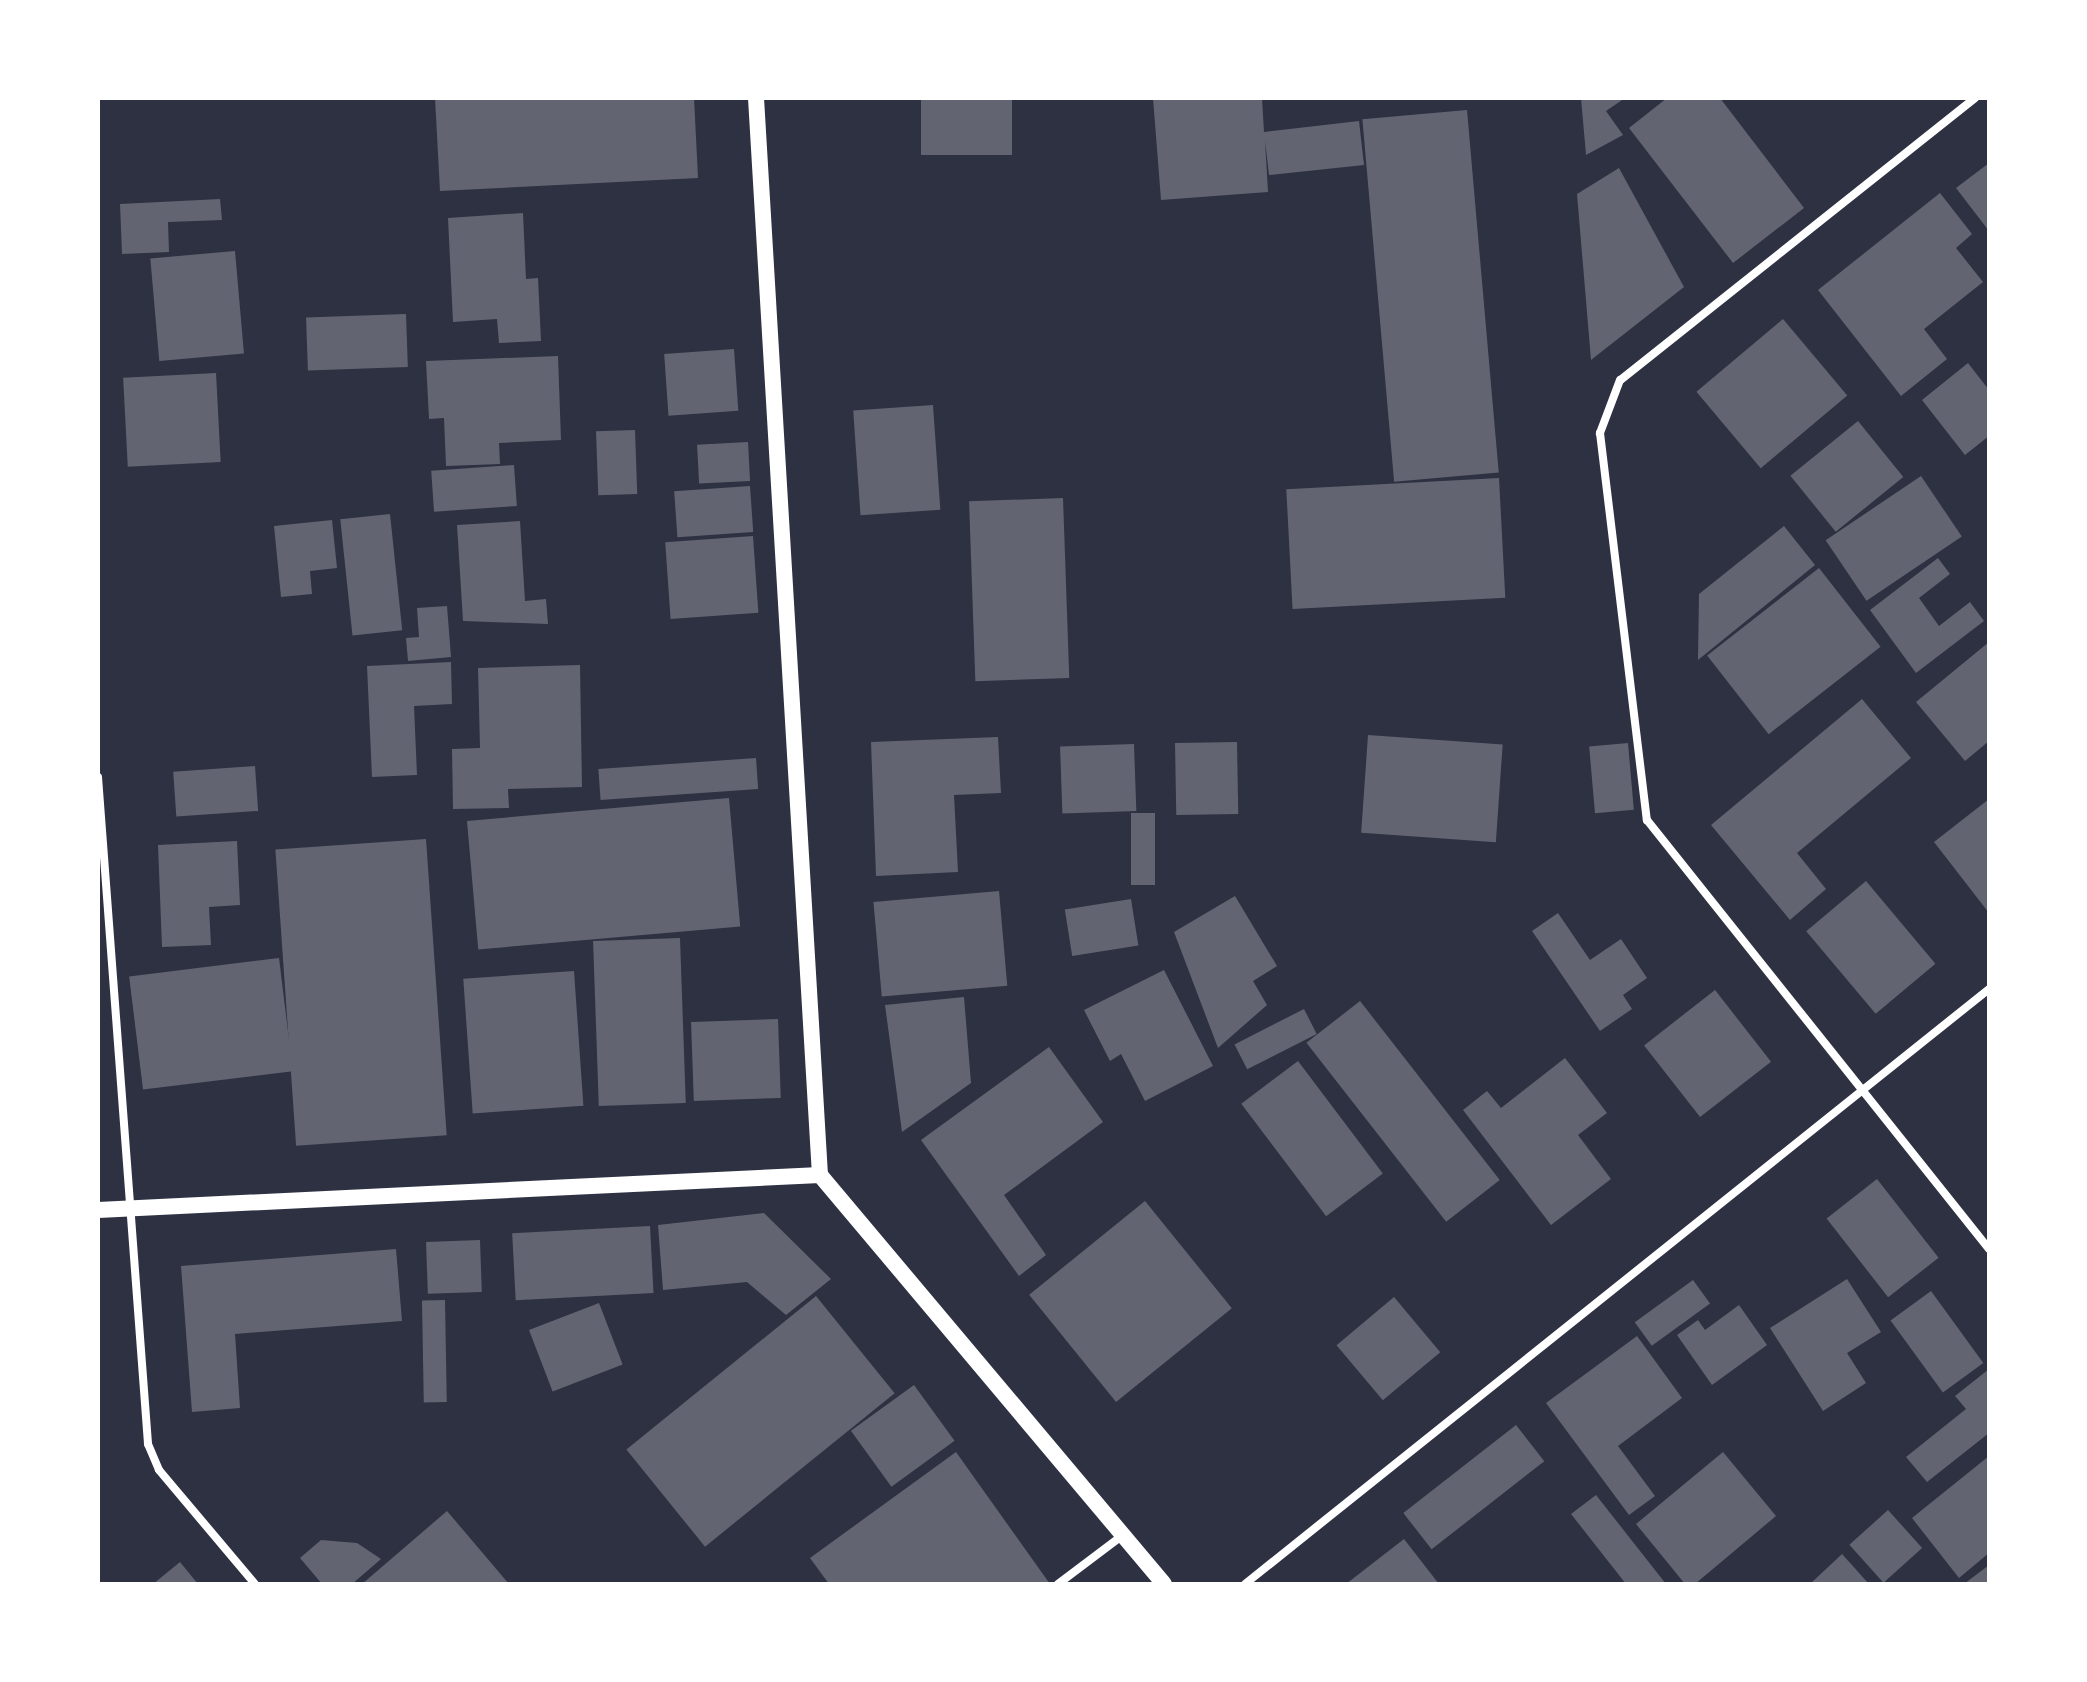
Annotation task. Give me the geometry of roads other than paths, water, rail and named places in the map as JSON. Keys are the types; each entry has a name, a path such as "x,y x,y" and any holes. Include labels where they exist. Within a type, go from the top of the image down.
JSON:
{"main road":[{"path":"756,98 820,1175 1164,1584"},
{"path":"98,1210 820,1175"}],"street":[{"path":"1975,98 1620,380 1600,433 1647,820 1860,1092 1989,1249"},
{"path":"98,777 125,1208 148,1444 159,1470 255,1584"},
{"path":"1245,1584 1989,989"},
{"path":"1058,1584 1124,1534"}]}
